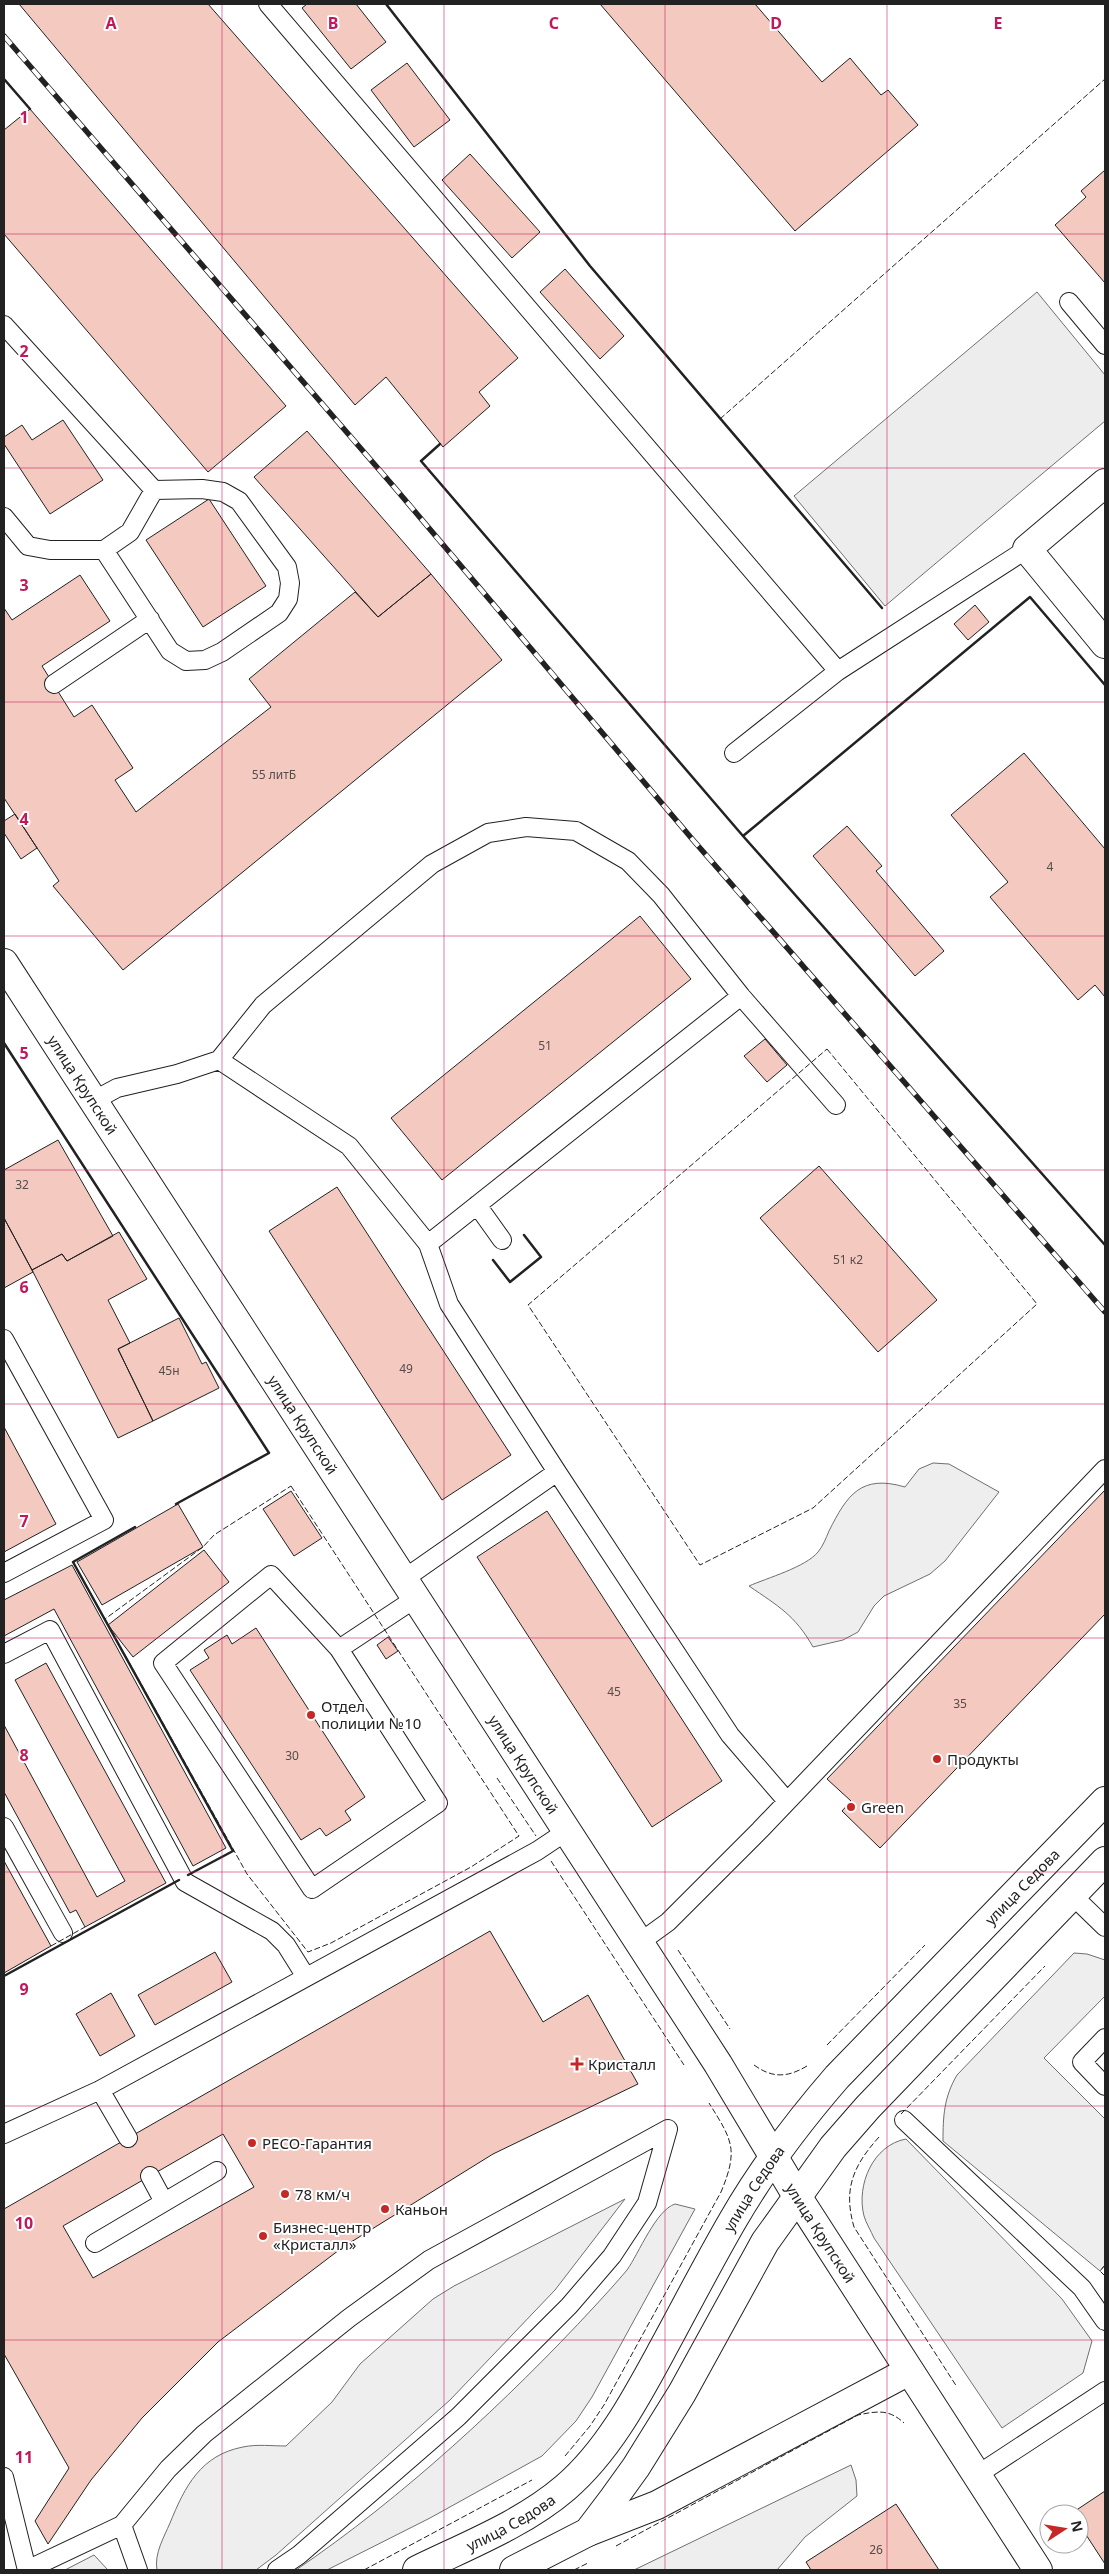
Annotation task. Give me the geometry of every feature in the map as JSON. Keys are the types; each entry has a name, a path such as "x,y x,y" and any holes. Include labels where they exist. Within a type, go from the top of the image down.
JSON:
{"street":[{"path":"1105,483 1027,549 1105,644"},
{"name":"улица Крупской","path":"4,963 718,2064 797,2196 1038,2570"},
{"name":"улица Седова","path":"417,2570 518,2519 564,2489 583,2470 630,2406 733,2220 772,2156 837,2077 1105,1801"},
{"path":"588,2532 636,2467 660,2430 765,2242 797,2196 868,2106 1105,1861"},
{"path":"514,2570 588,2532 656,2505 908,2371"}],"lane":[{"path":"268,4 838,672"},
{"path":"1069,302 1105,345"},
{"path":"4,325 154,490 202,489 223,492 238,502 287,568 290,583 288,599 279,613 222,652 205,660 186,661 170,651 104,550"},
{"path":"4,517 28,546 50,550 104,550 130,532 154,490"},
{"path":"734,753 838,672 1027,549"},
{"path":"54,684 150,619"},
{"path":"94,1101 117,1088 177,1074 219,1060 263,1005 432,864 488,834 526,828 576,831 628,861 661,895 741,996 836,1105"},
{"path":"428,1244 741,996"},
{"path":"219,1060 349,1146 428,1244 449,1304 557,1472 730,1735 786,1800"},
{"path":"477,1205 502,1240"},
{"path":"4,1339 104,1520 4,1573"},
{"path":"639,1943 668,1922 760,1830 786,1800 1105,1469"},
{"path":"339,1649 410,1589 557,1472"},
{"path":"271,1575 339,1649 438,1803 312,1889 163,1663 271,1575"},
{"path":"4,1654 50,1630 186,1882 272,1931 286,1945 306,1977"},
{"path":"4,1827 63,1933"},
{"path":"4,2134 100,2090 537,1851 567,1831"},
{"path":"1072,1895 1105,1926"},
{"path":"1105,2038 1082,2062 1105,2086"},
{"path":"100,2090 128,2138"},
{"path":"904,2120 1082,2288 1105,2321"},
{"path":"4,2477 27,2570 122,2525 168,2469 204,2434 349,2318 429,2260 668,2129 647,2203 612,2256 569,2306 458,2417 299,2554 277,2570"},
{"path":"94,2243 217,2171"},
{"path":"150,2176 164,2202"},
{"path":"977,2475 1105,2391"},
{"path":"122,2525 138,2570"}],"shaded area":[{"path":"1037,292 1105,375 1105,421 885,606 794,496"},
{"path":"933,1463 949,1464 999,1492 945,1561 930,1574 884,1596 874,1606 858,1632 843,1640 813,1647 799,1627 785,1612 749,1586 805,1563 818,1552 842,1507 857,1491 877,1483 905,1487 919,1469"},
{"path":"1074,1953 1087,1954 1105,1960 1105,1996 1044,2058 1105,2119 1105,2265 1100,2271 943,2141 945,2107 949,2091 957,2075"},
{"path":"906,2139 1062,2299 1092,2341 1083,2373 1002,2428 874,2238 864,2216 863,2192 870,2168 884,2149"},
{"path":"625,2199 555,2290 450,2400 276,2555 256,2570 157,2570 158,2552 176,2509 196,2474 205,2465 228,2451 243,2447 259,2445 286,2446 332,2402 360,2364 433,2299 454,2286"},
{"path":"675,2204 695,2209 592,2397 576,2421 542,2456 430,2518 327,2570 296,2570 336,2542 414,2480 526,2378 623,2275 661,2214"},
{"path":"851,2465 856,2480 857,2496 805,2537 777,2570 634,2570"},
{"path":"94,2555 108,2570 65,2570"}],"building":[{"path":"19,4 208,4 518,358 479,392 490,406 443,447 386,377 355,405"},
{"path":"307,4 356,4 386,42 351,69 302,8"},
{"path":"600,4 755,4 822,82 850,58 881,95 888,90 918,125 795,231"},
{"path":"407,63 450,120 414,147 371,90"},
{"path":"30,109 286,406 208,472 4,234 4,130"},
{"path":"470,154 540,232 512,258 442,180"},
{"path":"1105,170 1105,283 1055,225 1086,197 1081,191"},
{"path":"565,269 624,336 600,359 540,292"},
{"path":"63,420 103,480 50,514 4,444 4,437 22,425 32,440"},
{"path":"307,431 431,574 378,617 254,477"},
{"path":"209,499 266,586 203,627 146,540"},
{"path":"431,574 502,660 123,970 53,886 59,881 4,798 4,608 12,620 80,575 110,621 42,666 74,717 92,705 133,768 115,780 136,812 271,707 249,679 355,592 378,617"},
{"path":"975,605 989,622 968,640 954,624"},
{"path":"1024,753 1105,849 1105,997 1095,985 1078,1000 990,897 1008,882 951,815"},
{"path":"15,814 37,848 21,859 4,833 4,821"},
{"path":"847,826 882,866 876,871 944,951 915,976 813,856"},
{"path":"640,916 691,979 442,1180 391,1118"},
{"path":"765,1039 787,1065 767,1082 744,1056"},
{"path":"58,1140 113,1236 67,1261 62,1254 32,1270 4,1218 4,1170"},
{"path":"819,1166 937,1300 878,1352 760,1218"},
{"path":"337,1187 511,1455 442,1500 269,1231"},
{"path":"4,1218 33,1272 4,1288"},
{"path":"119,1232 147,1279 108,1300 130,1343 118,1349 153,1421 118,1438 32,1270 62,1254 67,1261"},
{"path":"179,1318 202,1364 206,1362 219,1388 153,1421 118,1349"},
{"path":"4,1427 56,1524 4,1552"},
{"path":"1105,1490 1105,1614 880,1848 842,1811 851,1801 827,1779"},
{"path":"291,1491 322,1538 294,1556 263,1509"},
{"path":"178,1504 203,1547 102,1605 77,1562"},
{"path":"547,1511 722,1781 652,1827 477,1557"},
{"path":"204,1550 229,1582 133,1657 108,1625"},
{"path":"72,1565 226,1848 193,1866 54,1609 4,1636 4,1600"},
{"path":"256,1628 365,1797 345,1811 351,1820 326,1836 320,1828 301,1840 190,1670 209,1658 204,1650 227,1635 232,1644"},
{"path":"388,1637 398,1651 386,1659 377,1645"},
{"path":"46,1663 166,1883 85,1927 76,1910 70,1913 4,1792 4,1725 97,1897 125,1881 15,1680"},
{"path":"4,1861 51,1946 4,1973"},
{"name":"Бизнес-центр «Кристалл»","path":"490,1931 543,2022 588,1995 638,2084 493,2154 343,2247 218,2342 142,2418 91,2480 48,2544 35,2521 69,2468 4,2354 4,2209","holes":["223,2134 254,2187 93,2278 63,2226"]},
{"path":"215,1952 232,1982 155,2025 138,1995"},
{"path":"111,1993 135,2036 100,2056 76,2014"},
{"path":"1105,2491 1105,2564 1089,2539 1089,2504 1086,2504"},
{"path":"896,2504 939,2570 811,2570 806,2562"}],"railway":[{"path":"4,36 395,488 693,840 1105,1312"}],"fence":[{"path":"720,419 1105,79"},
{"path":"827,1049 1037,1304 813,1508 700,1565 528,1305 827,1049"},
{"path":"291,1486 519,1836 471,1867 331,1943 308,1952 247,1874 105,1619 203,1547 214,1535 291,1486"},
{"path":"497,1778 536,1836"},
{"path":"551,1861 684,2065"},
{"path":"51,1946 85,1927"},
{"path":"827,2045 925,1945"},
{"path":"678,1950 730,2029"},
{"path":"901,2114 1045,1966"},
{"path":"754,2065 767,2072 780,2075 793,2073 807,2066"},
{"path":"565,2456 590,2426 604,2405 721,2192 730,2165 730,2145 728,2136 709,2103"},
{"path":"879,2137 857,2168 850,2189 851,2213 854,2227 957,2387"},
{"path":"1105,2265 1100,2271 1105,2276"},
{"path":"616,2546 858,2415 883,2412 893,2415 904,2423"},
{"path":"364,2570 532,2480"},
{"path":"574,2570 588,2563"}],"wall":[{"path":"386,4 590,266 882,608"},
{"path":"4,79 30,109"},
{"path":"440,444 421,461 743,836 1105,1245"},
{"path":"743,836 1030,597 1105,685"},
{"path":"4,1043 269,1453 176,1504"},
{"path":"493,1260 510,1282 541,1257 524,1235"},
{"path":"135,1527 73,1562 233,1851 188,1875"},
{"path":"4,1976 179,1880"}],"place":[{"name":"Отдел полиции №10","path":"311,1715"},
{"name":"Продукты","path":"937,1759"},
{"name":"Green","path":"851,1807"},
{"name":"Кристалл","path":"577,2064"},
{"name":"РЕСО-Гарантия","path":"252,2143"},
{"name":"78 км/ч","path":"285,2194"},
{"name":"Каньон","path":"385,2209"},
{"name":"Бизнес-центр «Кристалл»","path":"263,2236"}]}
